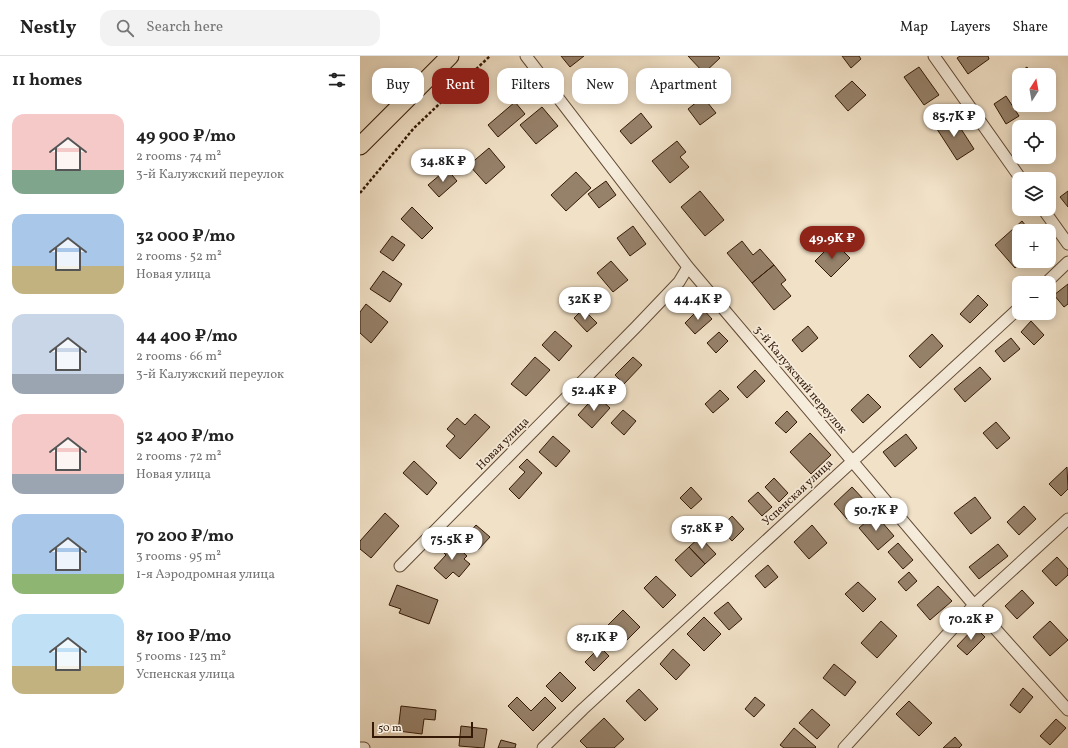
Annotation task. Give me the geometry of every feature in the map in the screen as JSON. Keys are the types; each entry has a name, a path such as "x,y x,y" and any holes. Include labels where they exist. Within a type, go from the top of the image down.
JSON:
{"main road":[{"path":"360,146 450,56"}],"street":[{"name":"3-й Калужский переулок","path":"526,56 688,267 974,605 1068,710"},
{"path":"934,56 1017,172"},
{"path":"1048,216 1068,244"},
{"path":"1053,276 1068,262"},
{"name":"Новая улица","path":"400,566 636,327 679,282 688,267"},
{"name":"Успенская улица","path":"544,748 589,703 1012,314"},
{"path":"844,748 974,605 1068,519"}],"path":[{"path":"360,193 414,128 490,56"}],"building":[{"path":"561,56 584,56 570,67"},
{"path":"688,56 718,56 720,58 709,68 699,68"},
{"path":"842,56 859,56 861,59 851,68"},
{"path":"960,56 988,56 989,59 968,74 957,58"},
{"path":"919,67 939,95 924,105 904,77"},
{"path":"852,81 866,95 848,111 835,96"},
{"path":"1006,96 1012,105 1012,112 1016,112 1019,116 1006,124 994,104"},
{"path":"513,104 517,104 525,114 498,137 488,125"},
{"path":"694,104 709,104 716,113 700,125 688,109"},
{"path":"542,107 558,126 536,144 520,125"},
{"path":"641,113 652,127 631,144 620,131"},
{"path":"952,115 974,149 957,160 935,126"},
{"path":"677,141 686,152 680,157 689,167 670,183 652,161"},
{"path":"489,148 505,167 486,184 469,165"},
{"path":"447,169 457,181 439,197 428,185"},
{"path":"576,172 591,188 566,211 551,195"},
{"path":"606,181 616,195 599,208 588,194"},
{"path":"700,191 724,220 705,236 681,207"},
{"path":"1068,191 1068,207 1060,197"},
{"path":"412,207 433,228 422,239 401,219"},
{"path":"633,226 646,244 630,256 617,238"},
{"path":"1012,230 1012,265 995,245"},
{"path":"392,236 405,245 393,261 380,252"},
{"path":"742,241 753,255 760,249 774,265 752,283 727,253"},
{"path":"834,242 850,258 831,277 815,261"},
{"path":"611,261 628,280 613,292 597,273"},
{"path":"774,265 786,280 781,284 791,296 774,310 752,283"},
{"path":"383,271 402,284 390,302 370,289"},
{"path":"1068,284 1068,304 1064,307 1056,297 1056,293"},
{"path":"978,295 988,305 970,323 960,314"},
{"path":"366,304 388,322 371,343 360,333 360,312"},
{"path":"701,307 712,319 695,334 685,323"},
{"path":"583,309 597,323 587,332 574,318"},
{"path":"1031,321 1044,335 1034,345 1021,332"},
{"path":"808,326 818,338 802,352 792,340"},
{"path":"555,331 572,346 559,361 542,345"},
{"path":"719,332 728,341 716,353 707,343"},
{"path":"932,334 943,346 920,368 909,356"},
{"path":"1011,338 1020,349 1004,362 995,351"},
{"path":"535,357 550,370 526,396 511,384"},
{"path":"633,357 642,365 624,384 615,375"},
{"path":"980,367 991,379 965,402 954,389"},
{"path":"755,370 765,381 747,398 737,387"},
{"path":"720,390 729,399 713,413 705,404"},
{"path":"868,394 881,407 863,423 851,410"},
{"path":"596,395 610,408 592,428 578,415"},
{"path":"623,410 636,421 624,435 611,423"},
{"path":"787,411 797,422 786,433 775,423"},
{"path":"475,414 490,427 460,459 446,446 455,436 447,429 457,418 465,425"},
{"path":"996,422 1010,438 997,449 983,433"},
{"path":"810,433 831,455 811,474 790,452"},
{"path":"906,434 917,448 895,467 883,452"},
{"path":"553,436 570,451 556,467 539,452"},
{"path":"527,459 542,473 519,499 509,489 525,472 519,467"},
{"path":"414,461 437,483 427,495 403,473"},
{"path":"1067,467 1068,489 1061,496 1049,484"},
{"path":"774,478 788,493 779,502 765,487"},
{"path":"691,487 702,499 691,509 680,498"},
{"path":"852,487 866,502 847,519 834,504"},
{"path":"758,492 772,507 762,516 748,501"},
{"path":"975,497 991,518 971,534 954,513"},
{"path":"1024,506 1036,519 1019,535 1007,522"},
{"path":"385,513 399,526 371,558 360,549 360,541"},
{"path":"875,514 894,536 878,550 859,528"},
{"path":"732,516 744,529 732,541 720,528"},
{"path":"476,525 490,537 478,550 464,538"},
{"path":"812,525 827,543 809,559 794,542"},
{"path":"700,537 716,554 705,564 689,547"},
{"path":"450,540 467,556 464,559 470,564 459,577 453,572 446,579 434,568 446,555 441,550"},
{"path":"898,543 913,560 903,569 888,552"},
{"path":"998,544 1008,556 979,579 969,567"},
{"path":"689,547 705,564 691,577 675,560"},
{"path":"1057,557 1068,569 1068,575 1056,586 1042,571"},
{"path":"768,565 778,577 765,588 755,576"},
{"path":"909,572 917,581 906,591 898,582"},
{"path":"656,576 676,595 663,608 644,588"},
{"path":"858,582 876,599 863,612 845,594"},
{"path":"397,585 438,600 429,624 399,613 401,609 389,605"},
{"path":"938,586 952,601 930,620 917,605"},
{"path":"1022,590 1034,603 1017,619 1005,606"},
{"path":"728,602 742,619 729,630 714,613"},
{"path":"623,610 640,627 625,642 608,625"},
{"path":"704,617 721,634 704,651 687,634"},
{"path":"881,621 897,636 877,658 861,643"},
{"path":"1050,621 1068,640 1050,656 1033,637"},
{"path":"975,627 985,637 967,655 957,646"},
{"path":"600,647 609,656 594,671 585,662"},
{"path":"673,649 690,665 676,680 660,664"},
{"path":"834,664 856,682 845,696 823,678"},
{"path":"560,672 576,688 562,702 546,686"},
{"path":"1023,688 1033,697 1020,713 1010,705"},
{"path":"639,689 658,709 645,721 626,701"},
{"path":"517,697 531,711 545,697 556,708 533,731 508,706"},
{"path":"755,697 765,705 754,717 745,709"},
{"path":"909,701 932,723 919,736 896,714"},
{"path":"401,706 436,710 435,720 424,719 422,734 398,731"},
{"path":"812,709 830,725 817,739 799,723"},
{"path":"604,718 624,739 614,748 587,748 580,741"},
{"path":"1056,719 1066,728 1050,745 1040,736"},
{"path":"461,726 487,729 484,748 459,746"},
{"path":"794,728 816,747 784,748 780,745"},
{"path":"955,737 962,745 959,748 943,748"},
{"path":"501,740 516,744 515,748 498,748"}]}
